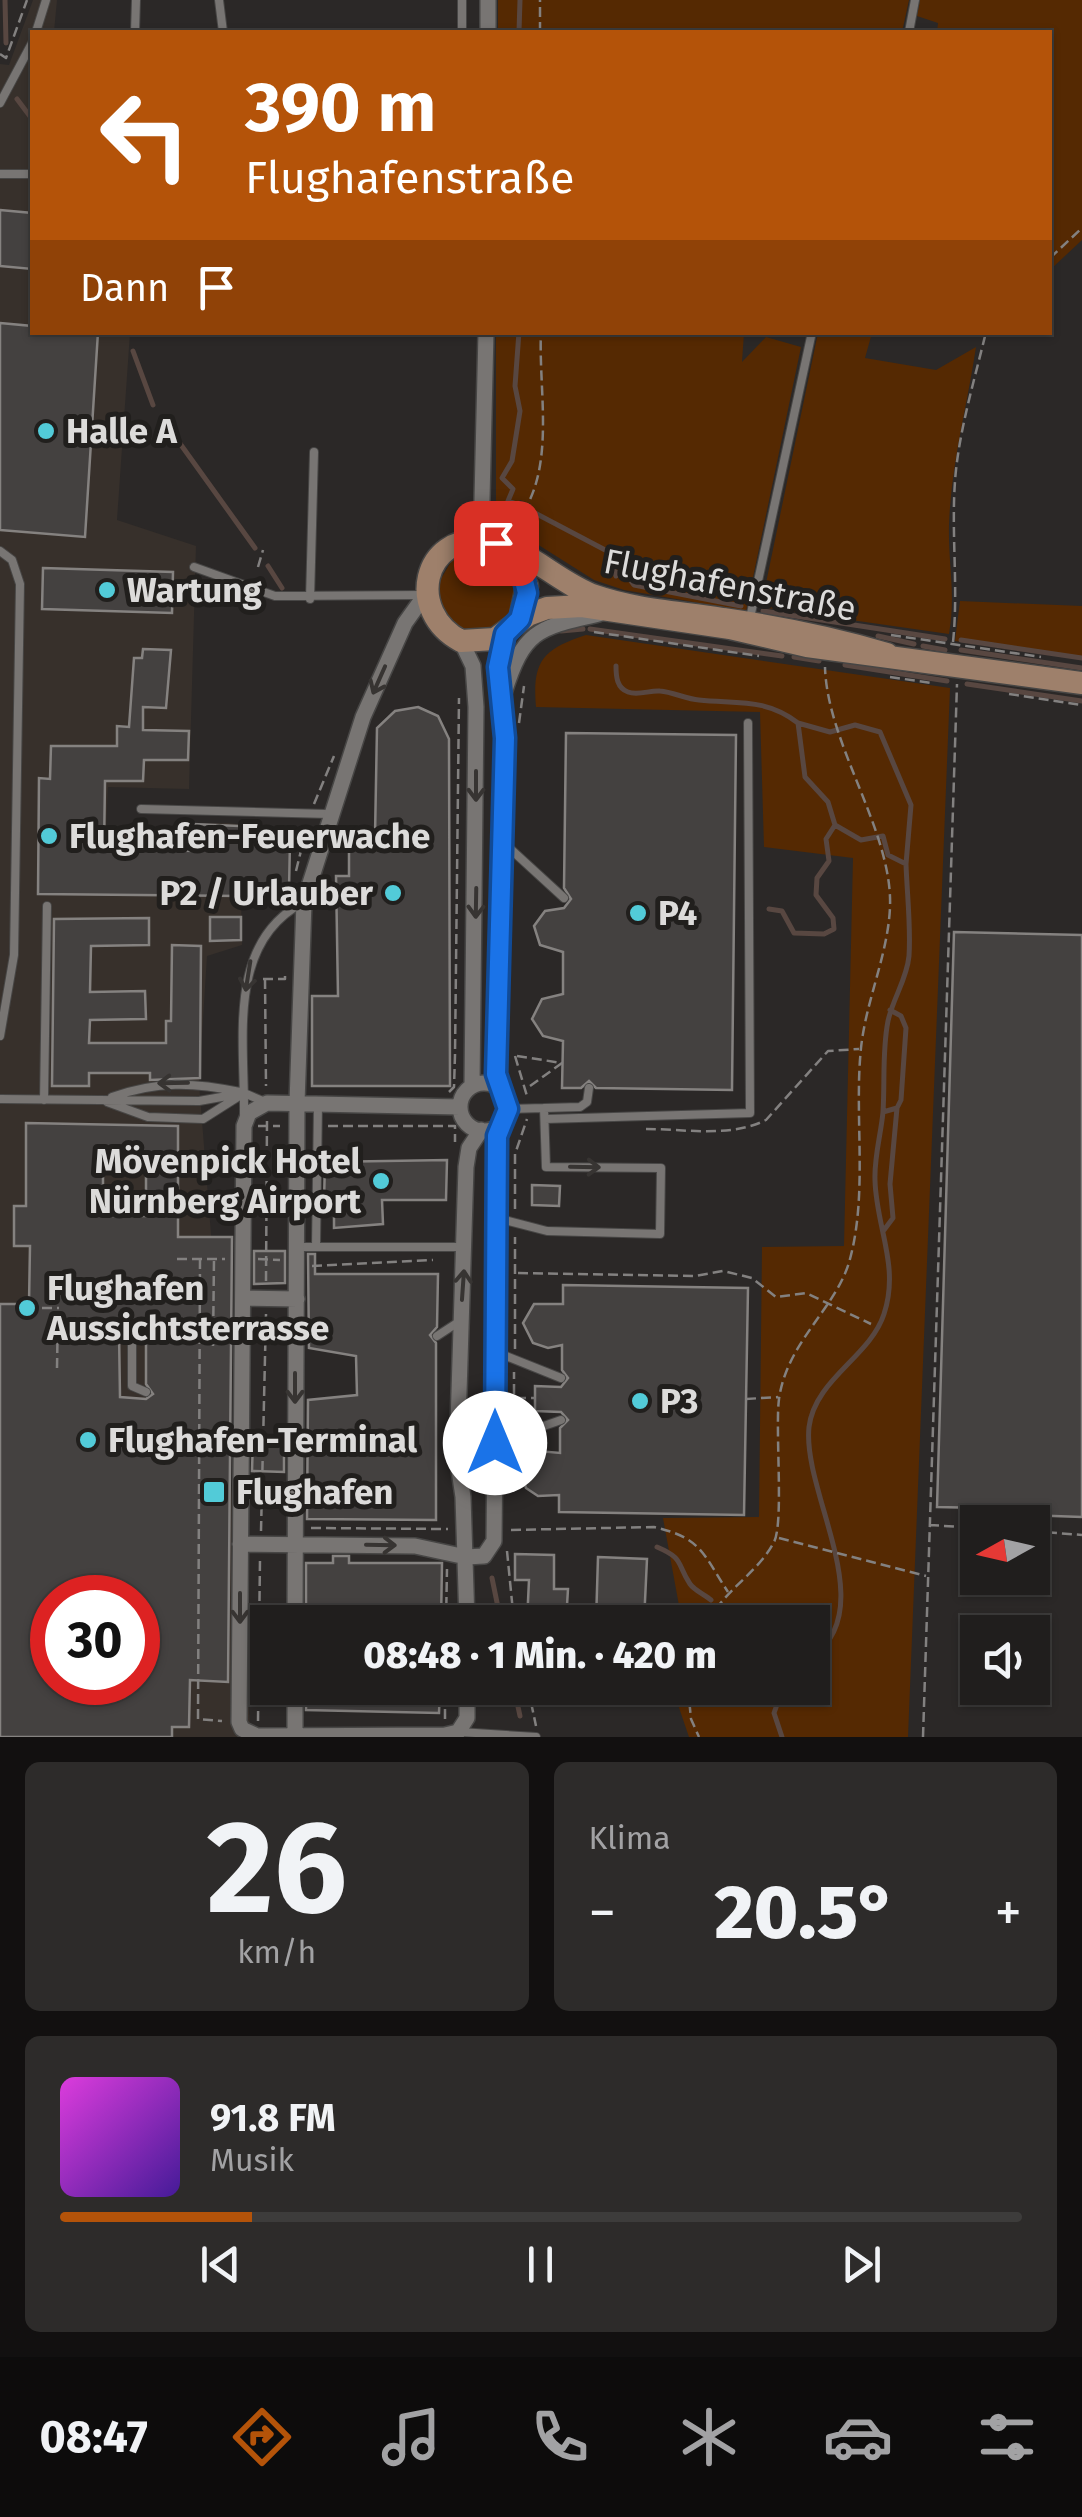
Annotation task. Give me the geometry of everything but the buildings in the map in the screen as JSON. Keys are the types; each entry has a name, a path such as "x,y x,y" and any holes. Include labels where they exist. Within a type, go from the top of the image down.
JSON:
{"main road":[{"name":"Flughafenstraße","path":"481,540 510,550 594,596 749,622 954,674 1082,682"},
{"path":"461,641 438,624 425,595 431,570 443,554 464,542 481,540"},
{"name":"Flughafenstraße","path":"510,550 526,579 527,601 512,627"},
{"name":"Flughafenstraße","path":"461,641 486,641 558,606 615,610 826,648 887,654"}],"street":[{"path":"488,0 488,30"},
{"path":"481,540 486,335"},
{"path":"295,1605 297,1103 304,902 362,717 406,623 425,595"},
{"name":"Flughafenstraße","path":"501,702 520,649 535,632 615,610"},
{"name":"Flughafenstraße","path":"508,1109 498,1087 505,738 498,667 512,627"},
{"path":"461,641 473,666 476,707 472,1086 460,1106 464,1120 481,1130"},
{"path":"472,1086 486,1082 498,1087"},
{"path":"460,1106 266,1103 249,1112 244,1126 238,1722 242,1729 257,1736 412,1737 451,1733 466,1718 466,1705"},
{"path":"240,1544 294,1536 415,1546 466,1557 484,1556 494,1541 498,1126 508,1109"},
{"path":"467,1605 457,1456 466,1166 469,1148 481,1130 498,1126"},
{"path":"244,1298 296,1298"},
{"path":"295,1705 295,1736"}],"lane":[{"path":"37,30 46,0"},
{"path":"135,30 136,0"},
{"path":"219,0 223,30"},
{"path":"462,0 462,30"},
{"path":"909,30 915,0"},
{"path":"0,103 30,47"},
{"path":"0,174 30,174"},
{"path":"749,622 811,335"},
{"path":"310,599 314,452"},
{"path":"0,551 12,560 20,584 14,956 0,1036"},
{"path":"194,567 275,596 310,599 425,595"},
{"path":"544,1119 750,1113 748,723"},
{"path":"141,809 329,814"},
{"path":"500,838 564,898"},
{"path":"244,1126 249,962 273,924 304,902"},
{"path":"44,1100 48,906"},
{"path":"102,1100 150,1084 200,1083 244,1092 266,1103"},
{"path":"508,1109 584,1106 589,1088"},
{"path":"102,1100 148,1118 203,1119 244,1092"},
{"path":"0,1100 200,1101 244,1092"},
{"path":"316,1247 318,1103"},
{"path":"497,1218 547,1230 660,1234 660,1168 546,1167 544,1108"},
{"path":"297,1253 316,1247 465,1253"},
{"path":"436,1336 461,1318"},
{"path":"146,1334 132,1338 132,1386 146,1392"},
{"path":"496,1352 562,1378"},
{"path":"495,1443 560,1420"},
{"path":"451,1733 537,1737"}],"path":[{"path":"0,54 6,58 27,0"},
{"path":"540,0 540,30"},
{"path":"1052,256 1082,228"},
{"path":"512,526 522,516 542,461 541,335"},
{"path":"922,1737 958,595 952,547 956,469 985,335"},
{"path":"258,567 263,550"},
{"path":"591,631 768,657"},
{"path":"719,1605 761,1562 777,1538 779,1397 789,1362 850,1262 856,1226 862,1034 878,980 890,905 884,867 826,680 826,648"},
{"path":"518,731 524,684"},
{"path":"438,1106 439,1095 454,1088 459,693"},
{"path":"246,979 285,979 286,962"},
{"path":"257,1736 267,1260 265,979"},
{"path":"511,1474 515,1154 529,1108 516,1056 562,1062 526,1089"},
{"path":"244,1126 297,1126"},
{"path":"317,1126 455,1126"},
{"path":"177,1259 267,1260 297,1253 311,1266 465,1253"},
{"path":"200,1259 198,1718 238,1722"},
{"path":"213,1346 214,1259"},
{"path":"496,1260 516,1260"},
{"path":"516,1273 695,1276 723,1272 752,1278 776,1298 806,1294 870,1324"},
{"path":"28,1308 58,1308 58,1368"},
{"path":"94,1308 103,1308"},
{"path":"215,1333 220,1346"},
{"path":"746,1399 779,1397"},
{"path":"514,1398 535,1398"},
{"path":"929,1524 960,1527"},
{"path":"507,1530 586,1532 654,1527 677,1532 693,1540 707,1555 728,1592"},
{"path":"294,1536 448,1529"},
{"path":"1050,1533 1082,1535"},
{"path":"777,1538 928,1576"},
{"path":"506,1548 512,1605"},
{"path":"447,1705 451,1733"},
{"path":"531,1705 537,1737"},
{"path":"690,1705 699,1737"}],"shaded area":[{"path":"33,0 57,0 54,30 30,30 30,335 130,335 117,520 196,546 189,789 108,787 106,831 193,834 194,824 261,827 261,839 290,841 289,890 245,889 241,897 242,945 207,956 199,1083 251,1737 0,1737 0,64 9,65"},
{"path":"498,0 909,0 902,30 498,30"},
{"path":"920,0 1082,0 1082,240 1052,268 1052,30 937,30 938,23 917,16"},
{"path":"496,335 744,335 742,362 766,337 801,347 746,611 624,590 594,580 529,539 522,530 531,504 520,500 513,512 496,514"},
{"path":"818,335 871,335 865,358 936,370 976,347 950,502 949,634 761,607"},
{"path":"484,550 500,554 521,576 513,625 467,637 440,611 438,584 452,560"},
{"path":"960,601 1082,606 1082,658 955,641"},
{"path":"586,635 950,688 908,1737 689,1737 678,1705 830,1705 830,1605 679,1605 663,1518 759,1517 762,1247 844,1246 853,858 764,847 760,712 536,707 539,668 543,659 559,646"}],"waterway":[{"path":"5,0 6,43"},
{"path":"519,30 520,0"},
{"path":"17,99 30,116"},
{"path":"517,504 508,501 513,489 502,478 512,461 520,411 515,386 519,335"},
{"path":"133,351 153,405"},
{"path":"166,424 255,548"},
{"path":"533,512 609,552 616,576"},
{"path":"268,566 282,588"},
{"path":"616,572 625,573 634,585 741,606"},
{"path":"763,611 945,639"},
{"path":"561,631 583,629"},
{"path":"590,629 782,656"},
{"path":"878,636 914,644"},
{"path":"961,640 1082,658"},
{"path":"923,646 945,650"},
{"path":"961,650 1082,668"},
{"path":"794,657 819,661"},
{"path":"845,665 947,681"},
{"path":"616,666 619,685 628,692 660,691 694,699 763,706 798,723 805,777 828,802 835,825 861,840 883,836 888,855 906,864 909,956 886,1032 883,1112 875,1171 888,1263 888,1296 877,1329 821,1395 809,1427 816,1484 840,1580 840,1610 830,1638"},
{"path":"967,684 1082,701"},
{"path":"798,723 830,732 855,725 880,732 911,805 906,864"},
{"path":"769,909 782,911 794,933 824,934 834,929 833,918 816,895 817,878 829,861 826,839 835,825"},
{"path":"883,1112 897,1108 901,1100 906,1028 901,1016 890,1010"},
{"path":"884,1230 893,1218 890,1184 897,1108"},
{"path":"657,1547 676,1558 692,1586 711,1600"},
{"path":"492,1578 498,1605"},
{"path":"518,1705 520,1716"},
{"path":"777,1705 774,1713 782,1737"}],"place":[{"name":"Halle A","path":"46,431"},
{"name":"Wartung","path":"107,590"},
{"name":"Flughafen-Feuerwache","path":"49,836"},
{"name":"P2 / Urlauber","path":"393,893"},
{"name":"P4","path":"638,913"},
{"name":"Mövenpick Hotel Nürnberg Airport","path":"381,1181"},
{"name":"Flughafen Aussichtsterrasse","path":"27,1308"},
{"name":"P3","path":"640,1401"},
{"name":"Flughafen-Terminal","path":"88,1440"},
{"name":"Flughafen","path":"214,1492"}],"route":[{"path":"495,1443 497,1136 508,1109 496,1074 505,738 498,667 505,634 520,619 527,601 526,579 520,564 510,550 496,543"}]}
